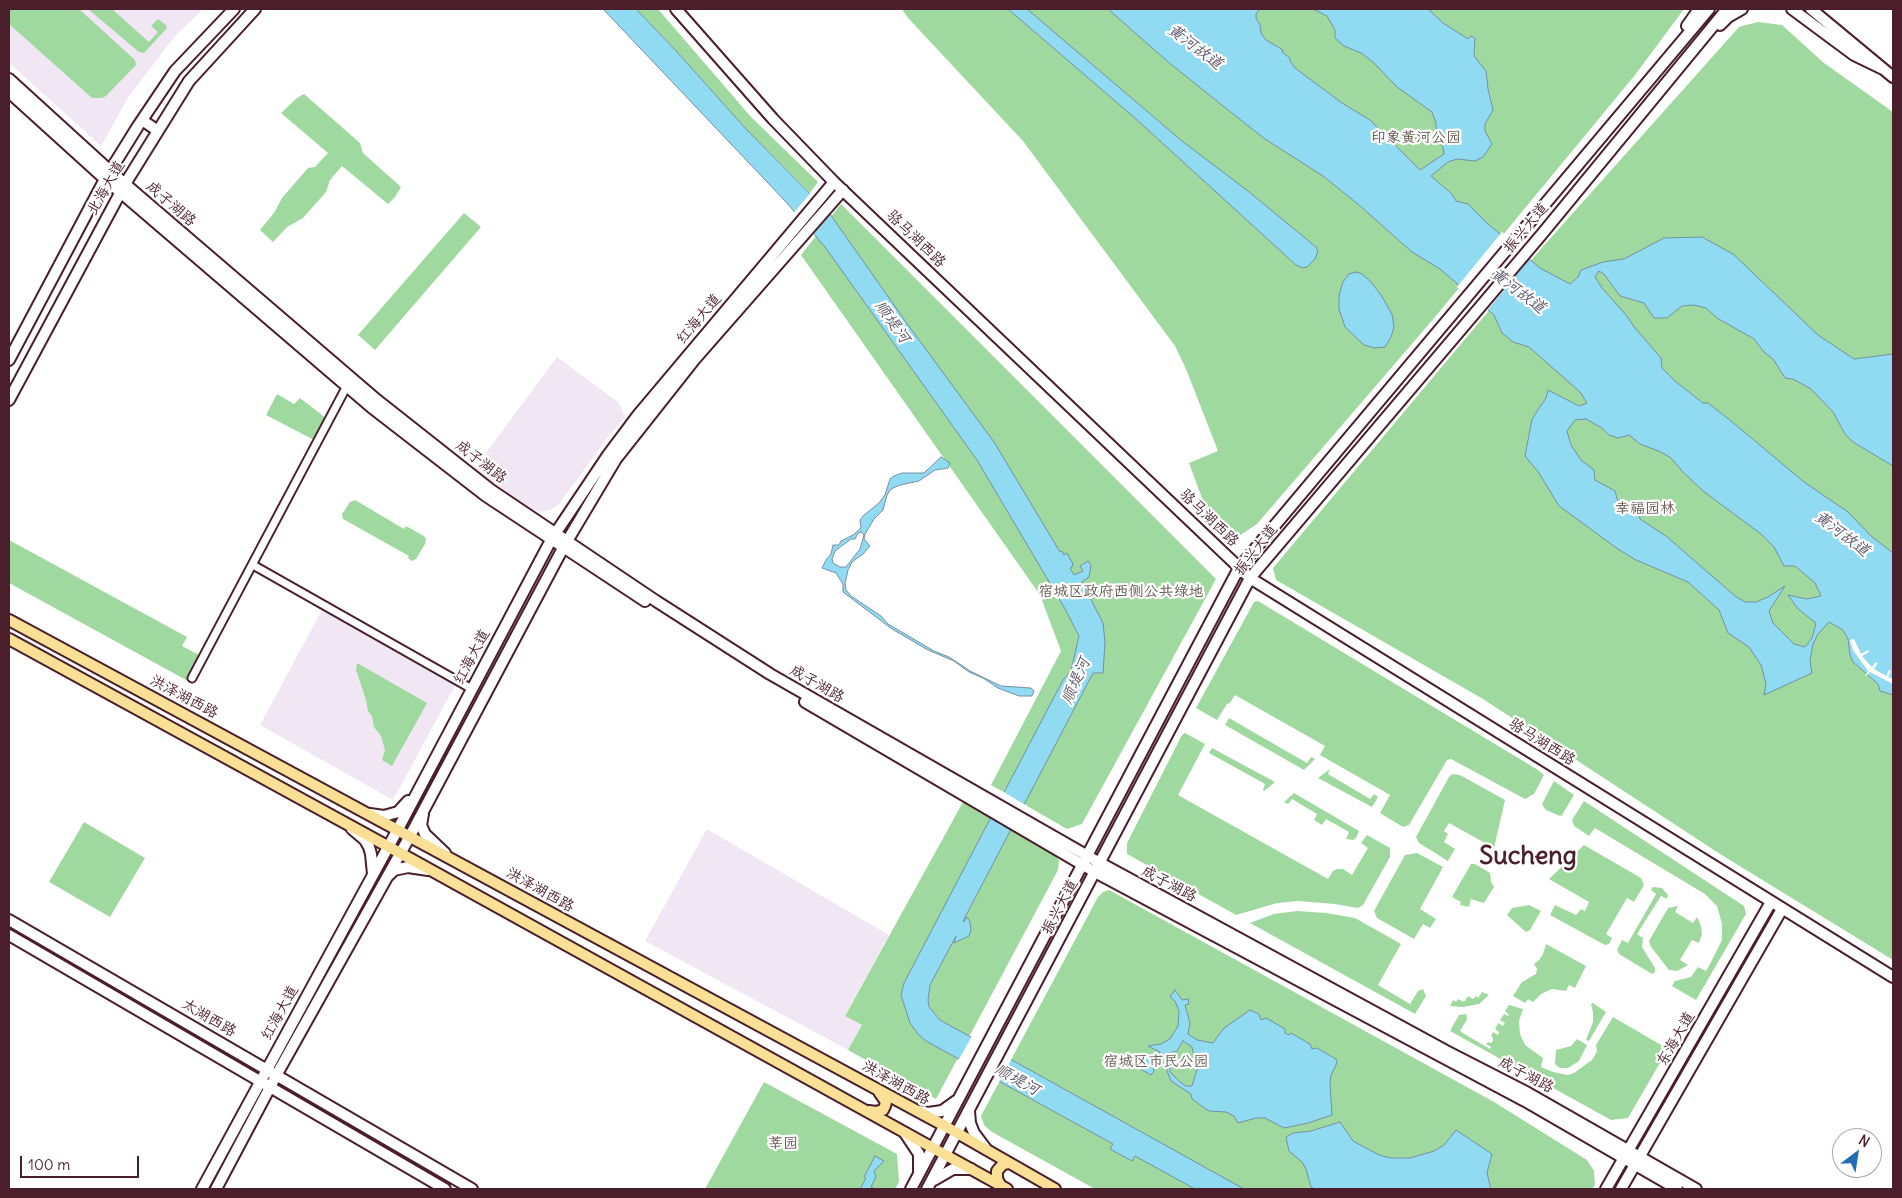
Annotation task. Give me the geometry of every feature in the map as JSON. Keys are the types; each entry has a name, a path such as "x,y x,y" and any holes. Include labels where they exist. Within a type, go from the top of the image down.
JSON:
{"main road":[{"name":"洪泽湖西路","path":"9,620 915,1110 1055,1189"},
{"path":"9,639 388,846 1004,1187"},
{"path":"334,817 339,817 345,811 344,800"},
{"path":"450,881 450,868 455,860"},
{"path":"865,1111 876,1112 883,1110 886,1102 876,1089"},
{"path":"1004,1187 997,1179 997,1171 1003,1164 1009,1163"}],"street":[{"name":"北海大道","path":"9,360 107,175 142,120 175,71 234,9"},
{"name":"北海大道","path":"9,400 123,188 189,81 255,9"},
{"name":"骆马湖西路","path":"676,9 773,119 834,182 1250,578 1893,977"},
{"path":"1655,74 1699,9"},
{"name":"振兴大道","path":"911,1189 1239,568 1710,9"},
{"name":"振兴大道","path":"929,1186 1250,578 1542,234 1727,9"},
{"path":"1674,72 1728,17 1742,9"},
{"path":"1792,9 1854,55 1883,69"},
{"path":"1811,9 1893,77"},
{"path":"1819,9 1883,69"},
{"name":"成子湖路","path":"9,79 107,175"},
{"name":"成子湖路","path":"9,92 349,382 565,544 770,674 986,803 1098,868 1450,1054 1528,1092 1638,1161 1676,1189"},
{"path":"142,120 158,131"},
{"name":"红海大道","path":"202,1189 398,829 554,536 608,455 638,415 834,182"},
{"name":"红海大道","path":"216,1189 277,1074 410,836 565,544 616,459 695,359 843,190"},
{"path":"85,218 102,227"},
{"path":"192,678 349,382"},
{"path":"253,565 472,689"},
{"path":"370,814 384,816 398,812 422,782"},
{"path":"425,807 422,828 430,840 455,860"},
{"path":"346,823 369,847 373,874"},
{"path":"387,876 394,870 408,867 431,870"},
{"name":"东海大道","path":"1606,1189 1771,902"},
{"name":"东海大道","path":"1621,1189 1782,909"},
{"name":"太湖西路","path":"9,920 472,1189"},
{"name":"太湖西路","path":"9,935 445,1189"},
{"path":"915,1110 928,1113 942,1111 963,1092 978,1094"},
{"path":"969,1110 970,1123 974,1133 988,1151"},
{"path":"904,1132 919,1154 919,1175"},
{"name":"成子湖路","path":"1638,1161 1696,1189"},
{"path":"929,1186 949,1170 958,1168 971,1169"}],"shaded area":[{"path":"9,9 203,9 176,35 129,96 101,146 9,63"},
{"path":"557,357 619,403 625,417 559,504 551,510 540,512 530,509 474,469"},
{"path":"323,608 456,684 393,800 260,725"},
{"path":"707,829 889,935 845,1015 862,1025 848,1050 645,941"}],"green space":[{"path":"9,9 79,9 135,60 136,65 106,96 92,98 9,24"},
{"path":"88,9 112,9 149,42 158,32 151,26 158,19 167,28 144,53 139,52"},
{"path":"636,9 658,9 751,117 818,182 810,193 745,128"},
{"name":"印象黄河公园","path":"902,9 1684,9 1635,75 1435,317 1257,524 1239,536 1229,538 1210,520 1189,463 1218,451 1175,346 1023,141 908,18"},
{"name":"幸福园林","path":"1758,22 1782,25 1824,63 1893,112 1893,960 1720,854 1483,699 1276,580 1273,568 1539,251 1739,27"},
{"path":"304,94 360,143 363,153 401,187 388,204 342,166 330,180 326,192 303,218 287,227 273,242 260,230 274,213 282,198 308,168 315,167 328,153 281,113"},
{"name":"宿城区政府西侧公共绿地","path":"841,204 1216,579 1082,824 1067,829 991,785 1061,651 1040,595 801,255"},
{"path":"464,213 481,227 375,350 358,335"},
{"path":"277,394 294,404 300,398 326,418 314,440 266,415"},
{"path":"355,500 404,529 406,526 424,536 426,539 425,544 416,559 412,561 408,558 409,556 343,519 342,514 350,502"},
{"path":"9,540 187,637 182,646 201,656 188,681 9,583"},
{"path":"1258,601 1538,770 1544,775 1534,794 1525,799 1451,759 1447,760 1409,825 1403,827 1380,813 1390,795 1320,755 1325,746 1235,695 1217,720 1196,708 1254,602"},
{"path":"357,663 427,703 392,766 382,760 385,750 381,736 374,727 372,716 368,711 356,670"},
{"path":"1229,718 1307,763 1311,757 1315,759 1304,770 1225,725"},
{"path":"1185,733 1205,744 1178,795 1328,879 1333,871 1337,869 1343,869 1352,875 1368,848 1361,843 1367,835 1390,848 1390,857 1363,905 1358,908 1298,901 1277,903 1236,915 1127,854 1127,843 1182,735"},
{"path":"1212,748 1275,782 1264,791 1265,784 1209,753"},
{"path":"1330,769 1328,774 1370,799 1374,794 1378,797 1372,807 1318,778"},
{"path":"1452,774 1460,775 1505,800 1494,848 1449,823 1444,831 1448,834 1444,842 1455,849 1448,861 1419,843 1416,837"},
{"path":"1554,781 1574,795 1560,816 1546,810 1542,804"},
{"path":"1294,793 1359,831 1356,838 1353,840 1346,839 1349,832 1326,819 1322,825 1314,820 1317,814 1292,799 1288,804 1284,802"},
{"path":"1584,801 1744,906 1746,914 1696,1000 1672,986 1675,981 1691,977 1698,967 1706,971 1722,940 1722,924 1717,906 1705,894 1595,828 1589,836 1574,826 1572,820"},
{"path":"963,802 1056,856 1059,861 1058,870 936,1099 848,1050 862,1025 845,1016"},
{"path":"84,822 145,858 110,917 49,882"},
{"path":"1584,845 1641,878 1644,885 1634,902 1627,898 1606,934 1612,938 1609,944 1605,945 1550,915 1555,905 1576,915 1581,909 1585,911 1589,902 1549,879"},
{"path":"1417,853 1443,867 1420,909 1436,919 1430,928 1423,924 1414,939 1377,918 1374,911 1405,855"},
{"path":"1471,864 1475,864 1490,873 1491,882 1494,887 1484,903 1471,899 1469,907 1460,905 1461,902 1452,897"},
{"path":"1653,887 1662,888 1668,895 1667,899 1661,896 1637,934 1643,938 1642,947 1655,968 1655,972 1652,974 1619,954 1617,950 1622,940 1628,943 1656,894 1651,890"},
{"name":"宿城区市民公园","path":"1109,890 1494,1102 1587,1160 1594,1171 1595,1185 1592,1189 1095,1189 992,1132 984,1125 981,1116 1098,897 1103,892"},
{"path":"1529,905 1541,911 1530,930 1526,932 1507,915 1512,908"},
{"path":"1678,906 1675,912 1693,923 1697,917 1702,934 1699,943 1692,940 1680,960 1688,965 1677,971 1669,970 1651,947 1649,941 1668,908"},
{"path":"1297,911 1355,918 1401,944 1378,985 1410,1004 1418,991 1423,989 1426,996 1415,1014 1250,923 1274,914"},
{"path":"1546,944 1586,966 1575,988 1569,985 1566,991 1552,989 1541,994 1533,1002 1528,999 1525,1003 1513,996 1522,982 1536,974 1537,969 1534,964 1543,954"},
{"path":"1482,992 1489,995 1479,1004 1463,1007 1450,1006 1453,1000 1456,1002 1458,999 1464,1002 1468,996 1473,999 1476,996 1478,998"},
{"path":"1593,1003 1606,1012 1589,1041 1586,1040 1593,1022 1591,1004"},
{"path":"1509,1005 1523,1009 1519,1021 1520,1034 1525,1045 1543,1058 1541,1067 1553,1072 1568,1075 1592,1060 1597,1051 1596,1045 1613,1017 1668,1049 1628,1118 1611,1120 1450,1031 1459,1015 1466,1014 1467,1020 1462,1029 1460,1029 1461,1032 1490,1049 1491,1047 1486,1044 1493,1041 1491,1036 1493,1032 1498,1035 1499,1032 1495,1029 1498,1023 1503,1026 1505,1023 1500,1020 1504,1014 1509,1015 1505,1011"},
{"path":"1577,1039 1587,1045 1579,1061 1568,1068 1560,1068 1555,1064 1556,1050 1571,1046"},
{"name":"莘园","path":"764,1082 897,1154 899,1182 895,1189 705,1189"}],"water":[{"name":"顺堤河","path":"603,9 636,9 745,128 830,214 994,442 1060,552 1062,551 1064,555 1067,553 1073,564 1070,568 1074,575 1083,571 1080,566 1088,561 1091,565 1089,577 1082,582 1103,623 1105,642 1103,673 1093,673 963,921 967,917 970,922 971,930 969,936 954,943 956,936 930,985 929,1007 940,1020 1244,1189 1195,1189 1135,1156 1132,1161 1110,1149 1113,1144 926,1041 910,1023 901,995 904,983 1063,680 1071,671 1079,636 1064,607 977,460 825,247 786,202"},
{"path":"1008,9 1027,9 1182,141 1248,191 1316,247 1318,251 1315,259 1307,267 1303,268 1296,265 1136,119"},
{"name":"黄河故道","path":"1108,9 1260,9 1256,14 1256,18 1260,25 1261,33 1266,40 1283,50 1282,52 1290,58 1295,68 1342,103 1370,120 1420,170 1444,154 1443,147 1436,134 1436,123 1432,112 1397,87 1373,62 1361,53 1344,46 1335,38 1335,30 1327,16 1313,9 1428,9 1443,23 1468,39 1471,36 1475,38 1474,56 1486,71 1493,110 1485,124 1485,131 1492,144 1483,157 1475,161 1457,159 1448,162 1431,176 1452,194 1456,201 1468,204 1487,223 1540,268 1570,284 1578,277 1581,270 1603,262 1624,259 1664,238 1702,237 1733,254 1818,335 1854,359 1893,354 1893,466 1853,442 1845,434 1833,412 1811,389 1793,379 1785,378 1773,359 1764,352 1754,339 1717,318 1706,308 1694,305 1682,306 1667,318 1654,318 1644,303 1620,296 1604,274 1599,271 1595,277 1602,288 1661,358 1662,368 1675,381 1703,403 1708,403 1731,421 1804,482 1848,512 1871,536 1893,553 1893,695 1880,691 1878,684 1853,662 1848,639 1843,630 1829,622 1818,634 1813,644 1810,661 1812,673 1764,695 1766,684 1761,665 1749,647 1728,633 1719,610 1688,582 1636,560 1559,506 1539,473 1525,456 1532,419 1546,398 1548,390 1579,406 1587,403 1580,392 1529,347 1513,342 1502,333 1494,315 1440,269 1412,252 1323,176 1265,139 1167,61","holes":["1586,419 1602,428 1609,435 1618,438 1629,435 1640,444 1671,458 1703,491 1761,534 1774,547 1784,566 1795,566 1815,583 1821,596 1807,599 1788,595 1798,609 1816,623 1812,638 1805,647 1794,644 1773,623 1769,611 1785,586 1756,602 1745,602 1735,596 1666,536 1640,519 1634,505 1618,502 1615,491 1595,480 1594,470 1581,460 1571,445 1567,431 1575,420"]},
{"path":"1356,272 1362,274 1371,282 1392,314 1394,327 1385,347 1375,348 1364,345 1345,327 1339,309 1339,295 1343,282 1349,274"},
{"path":"941,457 950,463 948,468 935,470 919,481 891,489 887,495 883,510 874,519 865,534 864,539 870,546 852,562 848,570 845,584 846,590 851,596 881,616 888,624 934,651 949,657 970,671 1001,686 1031,688 1034,691 1032,696 1019,696 998,688 983,678 969,672 954,661 928,650 892,629 843,592 843,584 836,573 822,568 831,554 833,545 839,545 841,541 853,535 861,528 860,520 885,495 890,479 902,473 924,473","holes":["861,532 864,535 860,549 846,567 840,567 833,563 832,559 835,551 851,539 855,539 858,533"]},
{"path":"1175,990 1182,1000 1188,999 1189,1004 1185,1005 1190,1023 1188,1034 1197,1040 1213,1043 1224,1028 1250,1010 1259,1014 1261,1020 1266,1018 1285,1029 1285,1033 1289,1035 1291,1033 1310,1044 1312,1049 1317,1048 1336,1059 1337,1063 1331,1075 1330,1083 1332,1115 1284,1128 1265,1118 1256,1118 1238,1123 1234,1116 1226,1112 1209,1111 1192,1099 1191,1094 1171,1081 1167,1071 1166,1055 1163,1054 1155,1058 1154,1071 1151,1075 1137,1067 1134,1068 1133,1066 1141,1053 1152,1059 1154,1053 1159,1054 1160,1052 1148,1046 1161,1044 1170,1039 1178,1026 1179,1011 1175,1001 1170,997","holes":["1183,1041 1192,1047 1193,1052 1200,1060 1192,1086 1186,1086 1170,1072 1169,1053 1177,1051"]},
{"path":"1340,1122 1353,1141 1379,1155 1391,1158 1410,1158 1434,1151 1444,1145 1456,1130 1492,1154 1487,1173 1491,1189 1315,1189 1311,1187 1302,1162 1289,1151 1286,1137 1293,1133 1311,1131"},
{"path":"875,1156 884,1161 874,1171 876,1177 871,1187 875,1189 860,1189 866,1178 864,1177"}],"pier":[{"path":"812,191 832,212 812,236 793,214"},
{"path":"1502,232 1531,257 1486,312 1457,287"},
{"path":"1854,639 1861,654 1868,650 1869,652 1862,656 1872,667 1876,662 1878,663 1874,669 1886,676 1889,670 1891,671 1888,677 1893,679 1893,684 1870,672 1865,676 1868,671 1853,650 1850,640"},
{"path":"1002,791 1027,806 1014,831 988,817"},
{"path":"972,1036 1012,1058 998,1084 958,1061"}],"district":[{"name":"Sucheng","path":"1528,857"}]}
